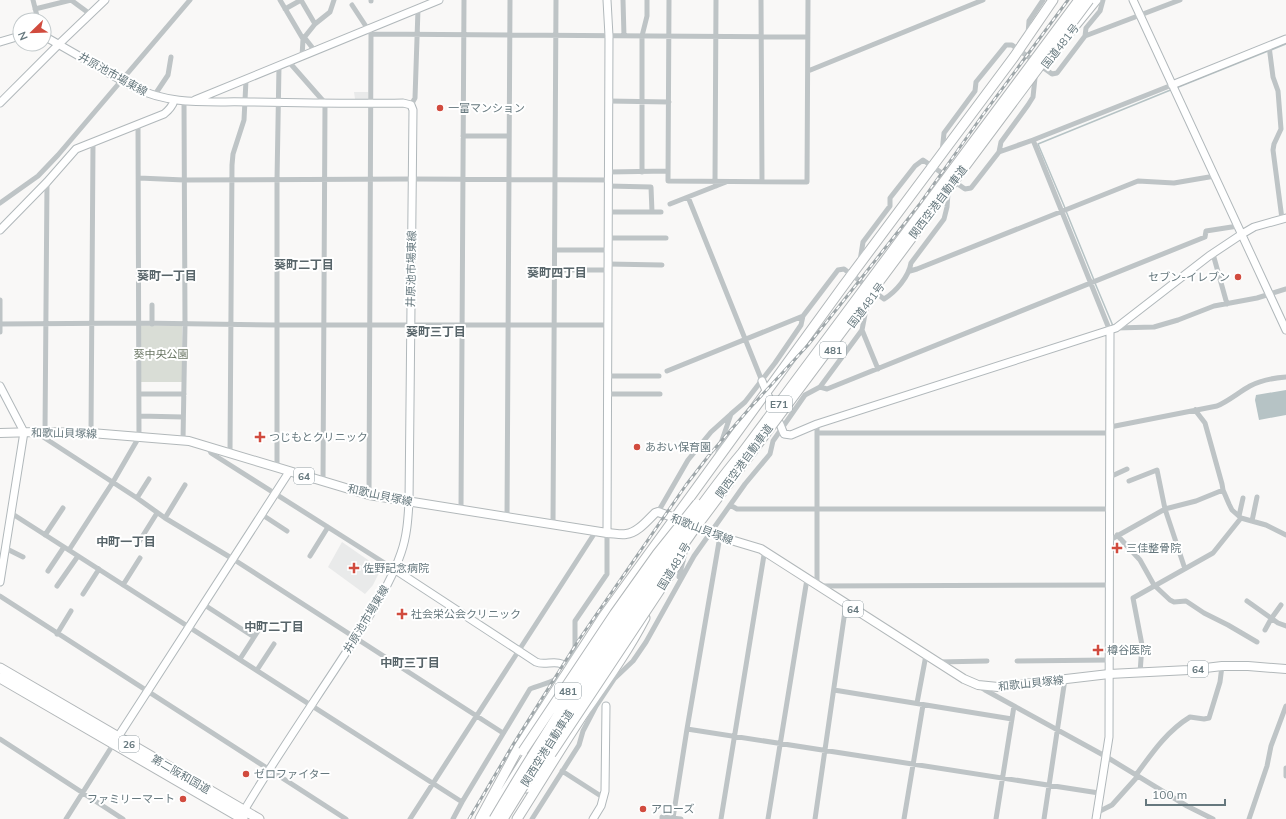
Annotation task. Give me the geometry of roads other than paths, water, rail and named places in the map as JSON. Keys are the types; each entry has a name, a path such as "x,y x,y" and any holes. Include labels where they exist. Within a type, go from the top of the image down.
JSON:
{"highway":[{"name":"481","path":"480,819 487,807 495,800 523,761 612,624 624,604 644,560 852,274 1019,50 1053,0"},
{"name":"関西空港自動車道","path":"494,819 588,667 718,482 742,453 1079,0"},
{"name":"関西空港自動車道","path":"504,819 581,692 658,580 1089,0"},
{"name":"国道481号","path":"517,819 586,710 604,686 635,637 671,568 687,545 780,425 956,182 1096,0"},
{"path":"495,800 523,751 600,634 657,554 693,507 718,482"},
{"path":"514,804 551,754 679,561 703,528 723,491"},
{"name":"481","path":"504,819 594,678 671,568"},
{"name":"第二阪和国道","path":"0,668 241,816 259,819"},
{"name":"第二阪和国道","path":"0,678 116,740"},
{"path":"517,819 551,754"},
{"name":"481","path":"488,819 495,800"}],"main road":[{"name":"和歌山貝塚線","path":"0,433 91,433 182,441 207,446 369,495 607,533 624,535 629,534 658,512 711,531 720,536 761,549 964,679 978,685 998,687 1109,674 1222,666 1248,666 1286,669"}],"street":[{"path":"33,0 36,12"},
{"path":"35,9 71,0 90,14"},
{"path":"0,103 105,0"},
{"path":"0,203 38,176 58,155 120,80 190,0"},
{"path":"280,0 304,38 315,51"},
{"path":"286,9 302,0 315,24"},
{"path":"302,57 304,38 315,24 330,12 334,0"},
{"path":"182,441 185,324 184,180 188,101 246,80 315,51 370,31 418,9 428,2 439,0"},
{"path":"461,510 464,0"},
{"path":"507,517 510,0"},
{"path":"553,524 556,0"},
{"path":"453,819 530,689 540,684 558,680 562,676 575,652 575,621 607,574 609,172 608,0"},
{"path":"623,0 624,36"},
{"path":"642,172 642,36 647,16 647,0"},
{"path":"669,0 668,180 716,183 729,181 807,182 808,0"},
{"path":"716,0 716,183"},
{"path":"761,0 760,37 762,181"},
{"path":"808,71 983,0"},
{"path":"1028,37 1029,21 1043,0"},
{"path":"942,153 944,133 975,91 976,82 1006,45 1012,45 1052,74 1057,73 1085,36 1086,28 1100,11 1103,0"},
{"path":"1133,0 1286,330"},
{"path":"1085,36 1180,0"},
{"path":"352,5 370,31 371,180 369,495"},
{"path":"411,106 415,98 418,9"},
{"path":"370,31 418,35 716,35 808,37"},
{"path":"0,42 12,38"},
{"path":"999,152 1033,140 1286,39"},
{"name":"井原池市場東線","path":"52,40 143,92 174,101 371,104 403,103 411,106 413,110 409,502 408,520 404,541 401,553 385,587 355,638 241,816"},
{"path":"1113,330 1213,254 1242,234 1254,228 1284,219 1273,150 1274,144 1281,129 1278,90 1273,77 1268,46"},
{"path":"154,96 168,75 171,57"},
{"path":"290,62 325,103 323,482"},
{"path":"277,467 276,325 279,66"},
{"path":"860,264 863,242 890,206 890,198 915,166 923,160 965,189 971,188 999,152 1001,142 1028,105 1033,96 1035,78"},
{"path":"230,453 233,154 244,120 246,80"},
{"path":"0,230 76,149 169,111 174,101"},
{"path":"608,101 668,102"},
{"path":"48,571 113,482 139,437 138,124"},
{"path":"463,136 509,136"},
{"path":"1033,140 1091,283 1113,330 1110,430 1108,737 1096,816"},
{"path":"91,433 93,143"},
{"path":"609,172 668,171"},
{"path":"910,271 1138,181 1174,183 1215,176"},
{"path":"138,178 184,180 555,180 608,183 651,187 652,212"},
{"path":"45,432 46,182"},
{"path":"670,204 716,183"},
{"path":"658,512 688,460 711,432 745,402 801,325 803,316 838,270 844,269 852,274 884,299 891,295 910,271 911,263 944,219 948,193"},
{"path":"688,197 784,434 791,435 817,424 1113,330 1154,327 1178,320 1214,306 1257,298 1286,289"},
{"path":"608,212 660,212"},
{"path":"820,387 827,389 1091,283 1205,236 1206,231 1238,226"},
{"path":"608,238 666,238"},
{"path":"555,250 608,250"},
{"path":"1213,254 1227,304"},
{"path":"555,270 662,265"},
{"path":"0,300 0,332"},
{"path":"532,819 579,745 596,706 614,679 633,661 646,642 694,556 730,505 770,454 780,425 805,395 820,387 862,330 867,304"},
{"path":"152,305 152,324"},
{"path":"667,371 803,316"},
{"path":"1127,320 1130,328"},
{"path":"0,324 139,323 508,326 608,325"},
{"path":"862,330 878,369"},
{"path":"607,376 659,376"},
{"path":"817,434 1110,430 1217,406 1250,386 1264,380 1286,377"},
{"path":"0,386 24,432 0,582"},
{"path":"139,394 184,394"},
{"path":"607,394 660,394"},
{"path":"1195,410 1205,423 1223,490 1232,510 1240,517 1266,525 1286,535"},
{"path":"709,471 720,448 731,414"},
{"path":"139,416 183,417"},
{"path":"817,424 817,586 1110,585"},
{"path":"36,432 137,498 157,513 233,559 503,733"},
{"path":"207,446 211,453 394,569 518,651 541,664 558,662 562,664"},
{"path":"1110,475 1114,475 1127,469"},
{"path":"1129,481 1157,470 1165,509 1185,569"},
{"path":"66,819 289,472"},
{"path":"137,498 149,479"},
{"path":"165,518 185,485"},
{"path":"1110,540 1165,509 1196,501 1223,490"},
{"path":"1252,521 1257,497"},
{"path":"1140,673 1142,645 1133,598 1213,553 1240,517 1243,498"},
{"path":"730,505 737,509 1110,509"},
{"path":"45,535 63,508"},
{"path":"11,513 462,802"},
{"path":"137,544 157,513"},
{"path":"261,514 287,531"},
{"path":"310,556 328,527"},
{"path":"410,819 596,531"},
{"path":"1117,535 1140,560 1154,585 1170,600 1174,602 1186,601 1204,613 1257,642"},
{"path":"673,818 720,536"},
{"path":"661,614 680,574 687,545"},
{"path":"6,548 23,557"},
{"path":"721,819 766,552"},
{"path":"57,586 78,556"},
{"path":"123,585 140,558"},
{"path":"83,594 99,570"},
{"path":"768,819 806,579"},
{"path":"0,596 346,819"},
{"path":"1247,602 1278,623 1286,626"},
{"path":"203,604 254,637"},
{"path":"814,819 846,604"},
{"path":"1265,630 1271,618 1281,605"},
{"path":"57,634 71,611"},
{"path":"240,659 258,631"},
{"path":"256,670 274,644"},
{"path":"904,819 913,764 926,655"},
{"path":"1017,661 1109,660"},
{"path":"937,662 987,661"},
{"path":"1096,816 1112,805 1137,776 1166,736 1174,728 1190,717 1204,720 1210,718 1220,682 1222,666"},
{"path":"1044,819 1065,679"},
{"path":"978,685 1105,756 1187,806 1210,818"},
{"path":"834,690 1012,719"},
{"path":"593,819 604,798 606,772 606,706"},
{"path":"996,819 1004,778 1014,706"},
{"path":"1250,819 1271,746 1286,706"},
{"path":"687,729 1100,793"},
{"path":"0,739 123,819"},
{"path":"1286,768 1286,776"},
{"path":"562,771 604,798"},
{"path":"662,819 662,817 681,819"}],"waterway":[{"path":"1271,50 1286,44"},
{"path":"1176,88 1268,51"},
{"path":"1065,208 1038,144 1173,89"},
{"path":"1066,211 1094,280"},
{"path":"1095,283 1113,326"}],"railway":[{"path":"469,819 514,743 578,641 686,485 710,454 749,409 808,345 919,205 982,116 1068,0"}],"place":[{"name":"一富マンション","path":"440,108"},
{"name":"セブン-イレブン","path":"1238,277"},
{"name":"つじもとクリニック","path":"260,437"},
{"name":"あおい保育園","path":"637,447"},
{"name":"三佳整骨院","path":"1117,548"},
{"name":"佐野記念病院","path":"354,568"},
{"name":"社会栄公会クリニック","path":"402,614"},
{"name":"樽谷医院","path":"1098,650"},
{"name":"ゼロファイター","path":"246,774"},
{"name":"ファミリーマート","path":"183,799"},
{"name":"アローズ","path":"643,809"}],"district":[{"name":"葵町二丁目","path":"304,265"},
{"name":"葵町四丁目","path":"557,273"},
{"name":"葵町一丁目","path":"167,276"},
{"name":"葵町三丁目","path":"436,332"},
{"name":"中町一丁目","path":"126,542"},
{"name":"中町二丁目","path":"274,627"},
{"name":"中町三丁目","path":"410,663"}],"park label":[{"name":"葵中央公園","path":"161,354"}]}
